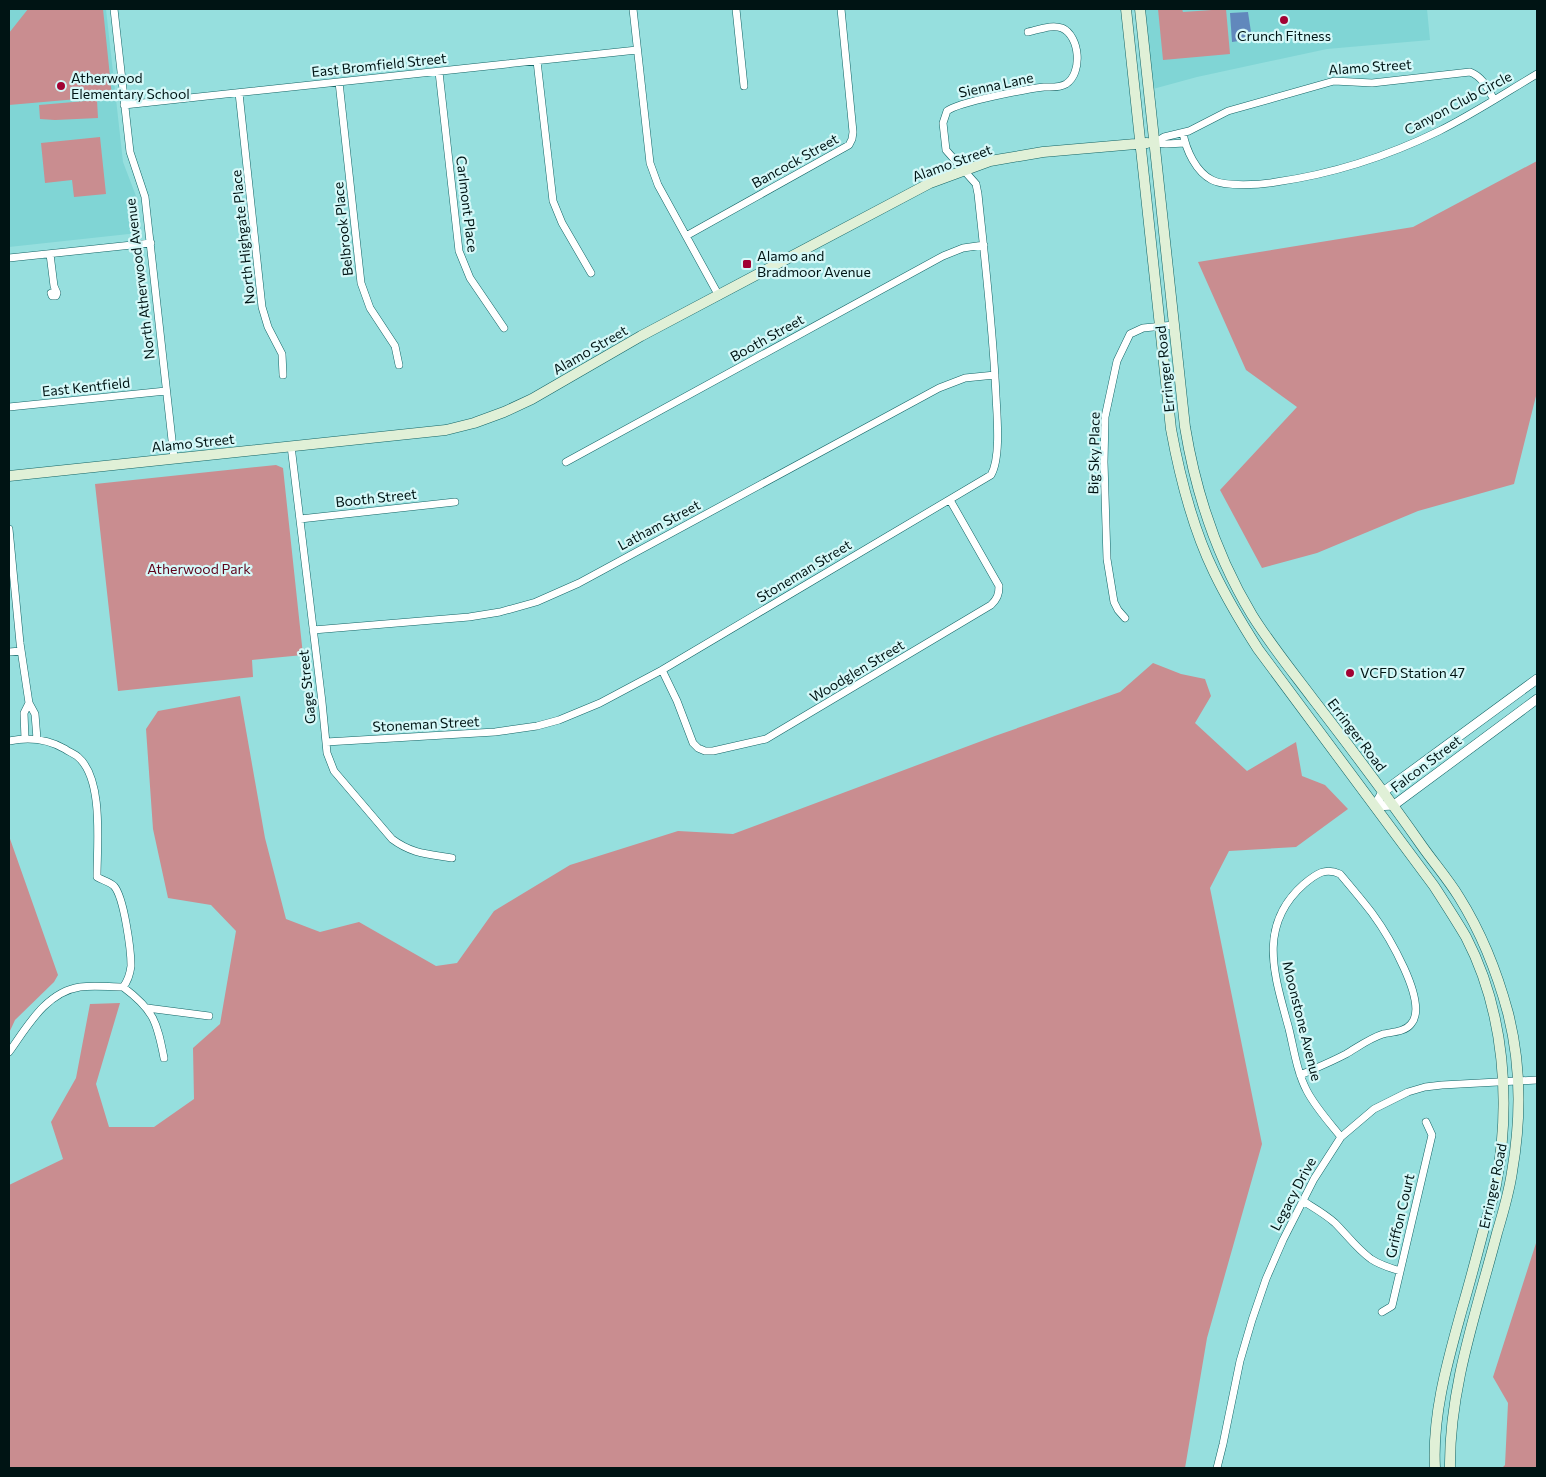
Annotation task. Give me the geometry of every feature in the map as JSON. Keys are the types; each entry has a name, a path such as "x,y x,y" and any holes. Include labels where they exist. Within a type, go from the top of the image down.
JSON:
{"main road":[{"name":"Erringer Road","path":"1126,9 1171,429 1191,514 1213,572 1234,611 1258,649 1434,886 1467,939 1492,1009 1500,1046 1504,1119 1496,1186 1444,1378 1434,1453 1435,1468"},
{"name":"Erringer Road","path":"1140,9 1190,454 1198,491 1207,519 1227,569 1266,637 1394,806 1459,897 1484,945 1508,1014 1517,1081 1518,1129 1512,1174 1455,1394 1451,1430 1450,1468"},
{"name":"Alamo Street","path":"9,476 446,430 474,423 532,399 641,336 930,182 990,161 1043,152 1154,143"}],"street":[{"name":"North Atherwood Avenue","path":"114,9 130,152 145,197 174,458"},
{"path":"633,9 650,163 658,184 719,296"},
{"path":"736,9 744,86"},
{"name":"Bancock Street","path":"686,236 849,145 853,132 841,9"},
{"name":"Sienna Lane","path":"963,170 948,154 945,146 942,123 947,111 960,104 1043,87 1060,87 1068,83 1074,76 1077,67 1076,47 1068,32 1054,26 1028,32"},
{"name":"East Bromfield Street","path":"124,105 637,50"},
{"path":"538,61 553,201 562,223 591,274"},
{"name":"Carlmont Place","path":"439,72 458,251 470,278 504,328"},
{"name":"Alamo Street","path":"1154,143 1164,137 1183,133 1228,111 1334,81 1372,83 1470,72 1482,79 1494,100"},
{"name":"Canyon Club Circle","path":"1183,133 1185,143 1202,174 1212,181 1256,185 1319,174 1381,155 1438,131 1537,74"},
{"name":"Belbrook Place","path":"339,82 361,283 370,308 395,346 399,365"},
{"name":"North Highgate Place","path":"240,93 262,306 268,327 282,354 283,374"},
{"name":"Alamo Street","path":"1154,143 1185,143"},
{"name":"Stoneman Street","path":"326,742 495,732 537,726 559,720 600,703 662,670 987,478 994,469 998,424 994,340 976,184 963,170"},
{"path":"9,258 150,243"},
{"name":"Booth Street","path":"566,462 943,256 963,248 984,245"},
{"path":"50,254 54,286 58,294 52,296 52,292"},
{"name":"Big Sky Place","path":"1125,618 1114,602 1107,559 1104,462 1105,416 1117,361 1126,340 1134,331 1143,328 1174,325"},
{"name":"Latham Street","path":"313,630 469,617 500,612 536,602 579,583 939,388 965,378 996,375"},
{"name":"East Kentfield","path":"9,407 166,391"},
{"name":"Gage Street","path":"291,446 327,753 334,771 392,838 412,851 452,858"},
{"name":"Woodglen Street","path":"662,670 677,701 693,742 698,748 705,751 713,751 766,739 983,610 996,600 999,594 999,586 950,500"},
{"name":"Booth Street","path":"300,519 455,502"},
{"path":"9,529 9,545 21,651 28,703 35,714 37,740"},
{"path":"9,652 21,651"},
{"name":"Falcon Street","path":"1537,679 1383,792 1375,806 1394,806 1537,699"},
{"path":"25,739 24,713 28,703"},
{"path":"9,741 25,739 44,740 62,747 79,758 90,773 97,798 97,877 114,886 120,896 129,942 131,967 128,981 123,987"},
{"name":"Moonstone Avenue","path":"1300,1075 1324,1065 1382,1035 1404,1029 1416,1017 1416,1004 1413,993 1402,965 1388,938 1346,881 1340,874 1334,871 1325,870 1316,873 1289,900 1280,915 1272,948 1273,965 1300,1075 1316,1106 1341,1137"},
{"path":"9,1052 31,1020 53,998 80,987 123,987 150,1012 159,1033 164,1058"},
{"path":"147,1008 208,1016"},
{"name":"Legacy Drive","path":"1217,1468 1240,1361 1266,1279 1283,1240 1318,1172 1341,1137 1374,1109 1408,1092 1425,1087 1537,1080"},
{"name":"Griffon Court","path":"1382,1312 1392,1306 1432,1135 1426,1122"},
{"path":"1303,1202 1334,1222 1372,1260 1400,1271"}],"shaded area":[{"name":"Atherwood Elementary School","path":"9,9 106,9 123,162 136,196 141,227 138,233 9,247"},
{"path":"1144,9 1427,9 1430,40 1327,49 1197,77 1153,89"},
{"path":"1248,12 1252,39 1232,42 1230,13"}],"green space":[{"path":"28,9 103,9 112,96 9,105 9,33"},
{"path":"1158,9 1182,9 1183,12 1226,9 1230,54 1163,60"},
{"path":"97,100 98,118 40,119 39,105"},
{"path":"100,137 106,194 74,197 72,180 45,183 41,143"},
{"path":"1537,161 1537,392 1514,484 1418,511 1317,553 1262,568 1220,490 1297,407 1246,370 1198,262 1413,227"},
{"name":"Atherwood Park","path":"276,465 283,468 303,655 252,660 253,677 118,691 95,484"},
{"path":"1153,663 1181,674 1205,679 1211,696 1195,723 1247,771 1296,742 1302,776 1325,785 1348,809 1296,847 1229,851 1210,888 1262,1144 1207,1338 1185,1468 9,1468 9,1185 63,1159 51,1122 76,1078 90,1004 120,1003 96,1084 109,1127 154,1127 194,1099 193,1048 220,1024 236,931 211,905 168,898 153,829 146,729 158,711 240,696 265,838 286,919 320,932 359,922 436,966 457,963 494,911 570,865 678,831 733,834 995,736 1120,692"},
{"path":"9,836 58,975 54,982 15,1020 9,1033"},
{"path":"1537,1240 1537,1468 1502,1468 1505,1465 1508,1403 1493,1377"}],"place":[{"name":"Crunch Fitness","path":"1284,20"},
{"name":"Atherwood Elementary School","path":"61,86"},
{"name":"Alamo and Bradmoor Avenue","path":"747,264"},
{"name":"VCFD Station 47","path":"1350,673"}]}
